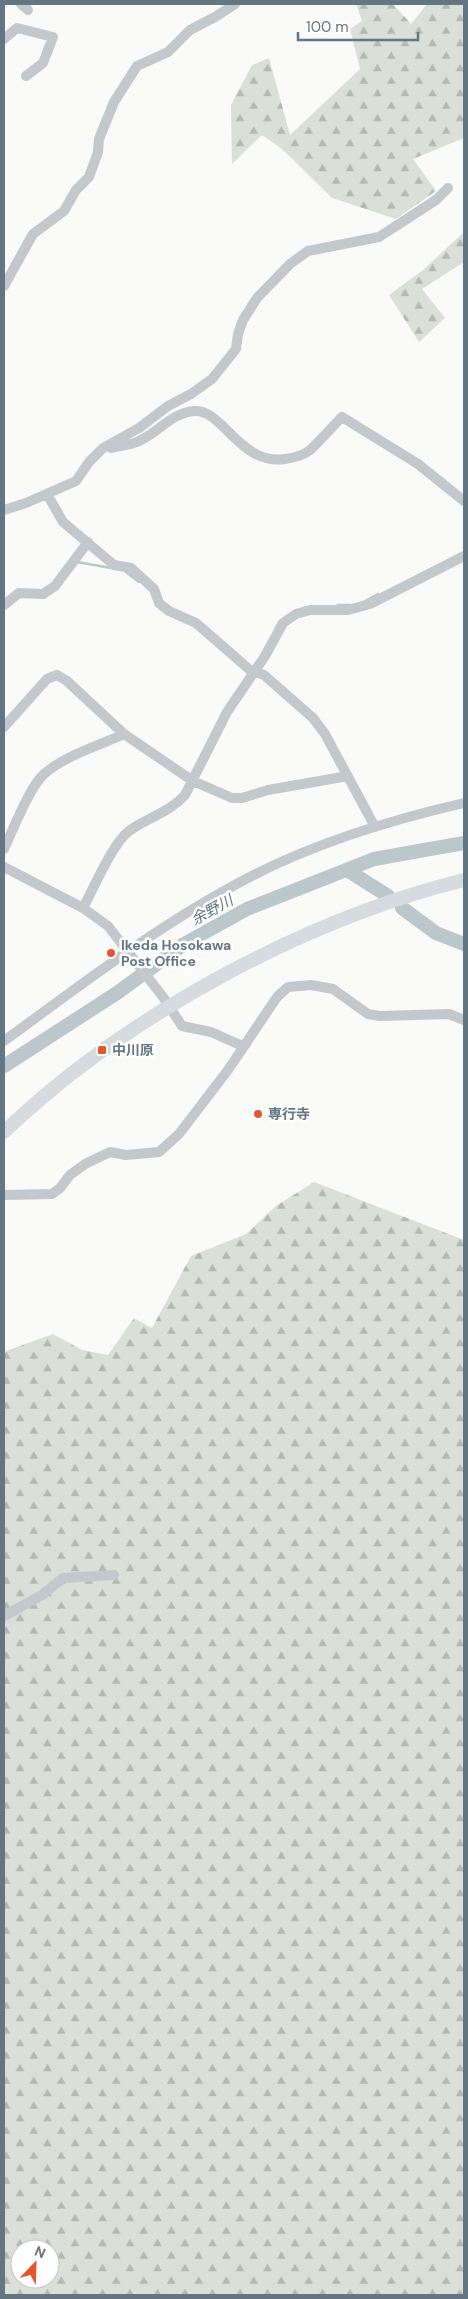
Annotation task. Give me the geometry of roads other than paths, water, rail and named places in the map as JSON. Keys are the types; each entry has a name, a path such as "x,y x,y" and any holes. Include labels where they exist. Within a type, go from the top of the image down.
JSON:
{"highway":[{"path":"4,1132 57,1084 166,1002 337,922 427,889 464,880"}],"street":[{"path":"4,286 33,234 64,211 76,190 89,177 98,152 100,139 114,102 137,66 168,52 190,30 235,4"},
{"path":"4,39 17,28 53,37 42,63 26,76"},
{"path":"4,510 76,481 102,448 139,428 168,406 191,394 212,379 236,348 243,320 257,298 290,264 308,251 379,237 436,200 448,188"},
{"path":"102,448 107,449 137,442 165,422 194,411 205,412 221,423 229,434 246,448 260,456 275,460 293,458 310,451 342,417 418,464 464,501"},
{"path":"47,494 63,522 114,565 131,568 154,589 159,604 169,611 196,623 250,670 264,675 313,718 325,734 375,827"},
{"path":"4,605 18,593 43,594 55,586 69,570 88,542"},
{"path":"83,908 117,845 129,831 175,806 185,795 227,712 256,671 283,623 296,614 310,610 348,610 370,604 464,556"},
{"path":"4,727 47,678 57,675 67,681 124,734 193,781 232,798 242,798 268,790 348,776"},
{"path":"4,850 32,791 43,775 63,761 124,734"},
{"path":"4,1041 200,904 248,878 313,848 375,827 464,803"},
{"path":"4,867 83,908 108,926 131,954 182,1026 212,1032 240,1045 246,1044"},
{"path":"4,1195 52,1194 60,1188 70,1175 110,1152 126,1155 159,1152 179,1134 246,1044 277,997 288,987 311,985 333,989 368,1014 380,1016 449,1014 464,1020"},
{"path":"4,1616 42,1595 63,1578 114,1575"}],"waterway":[{"path":"77,562 111,568"},
{"path":"126,572 139,582"},
{"path":"365,601 378,594"},
{"path":"338,605 350,605"},
{"name":"余野川","path":"4,1066 117,993 184,944 247,909 374,859 464,843"},
{"path":"347,870 388,896"},
{"path":"402,908 436,933 464,944"}],"place":[{"name":"Ikeda Hosokawa Post Office","path":"111,953"},
{"name":"中川原","path":"102,1050"},
{"name":"専行寺","path":"258,1114"}]}
